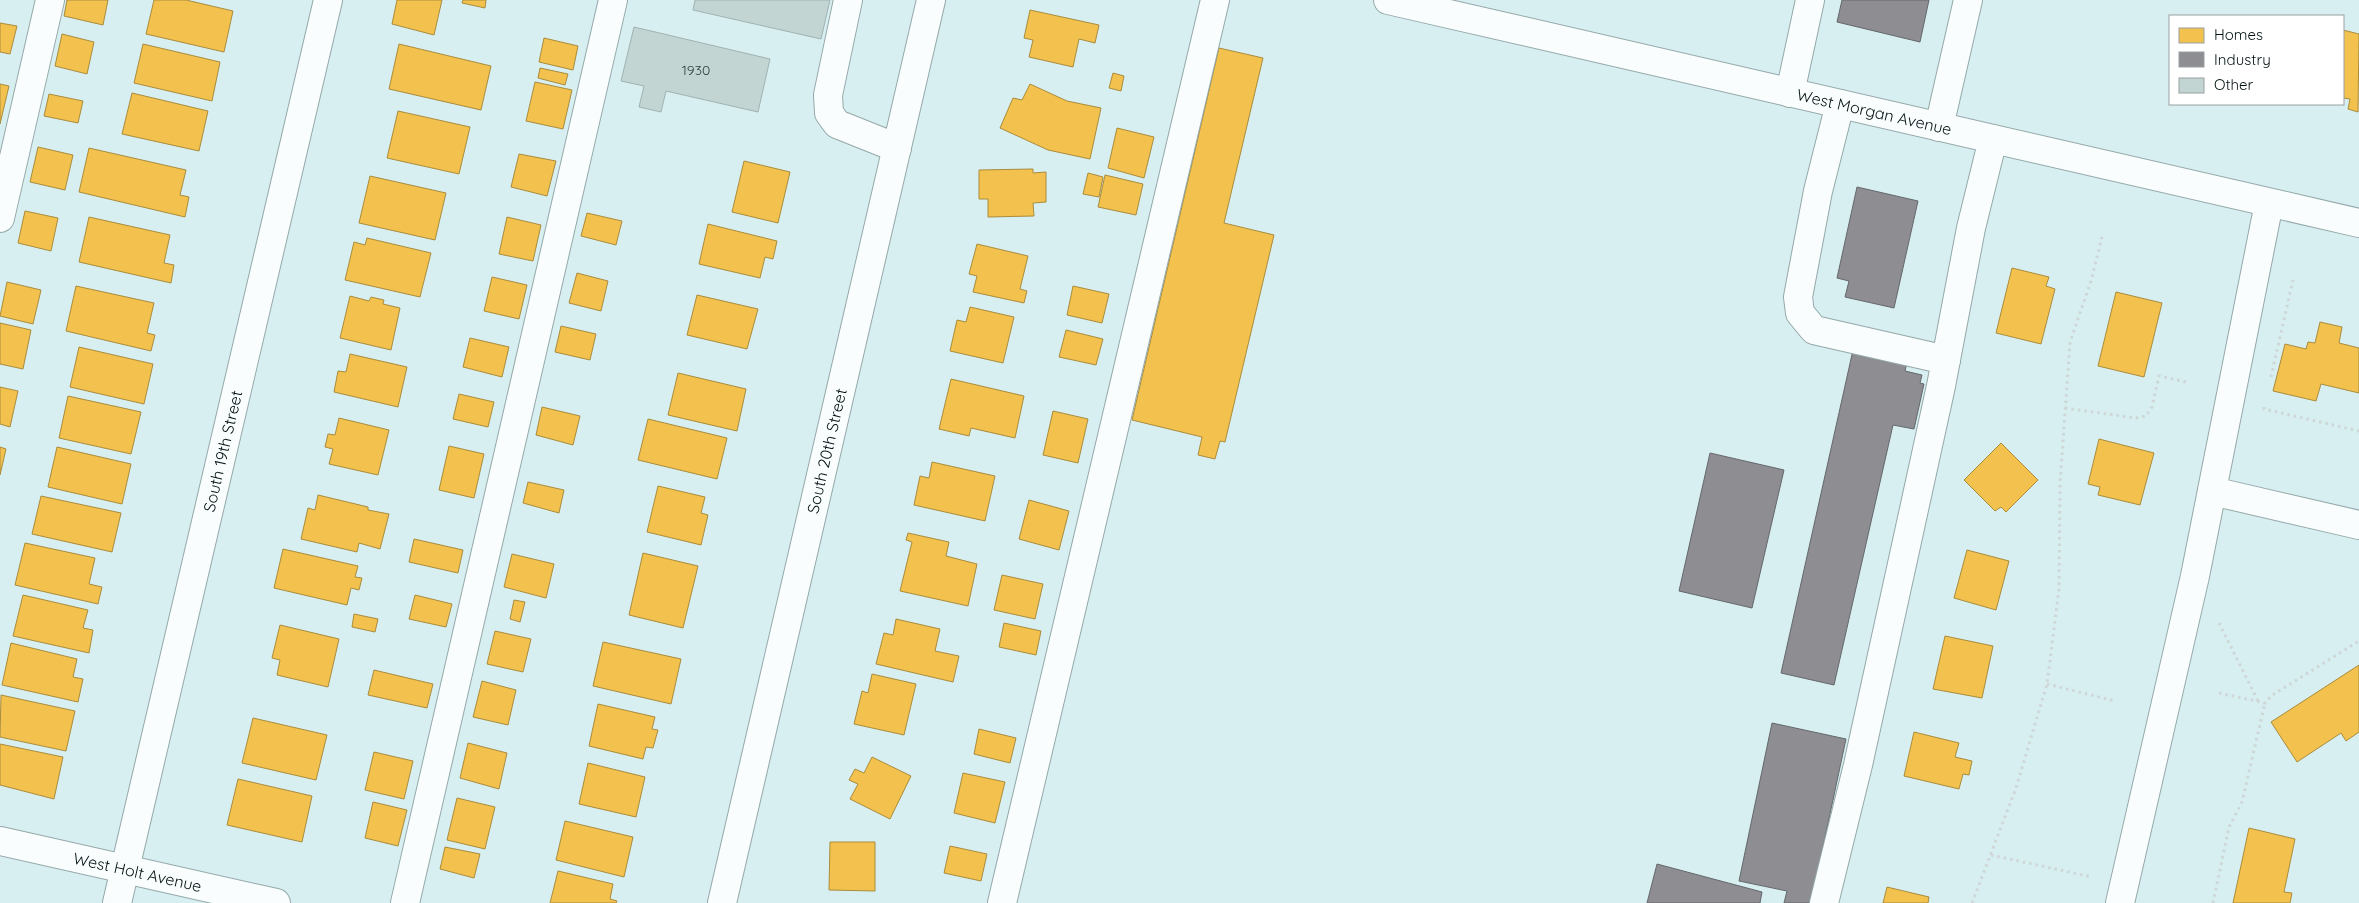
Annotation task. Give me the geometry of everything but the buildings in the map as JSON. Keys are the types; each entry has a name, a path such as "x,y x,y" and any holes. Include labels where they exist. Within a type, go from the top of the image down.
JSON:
{"street":[{"path":"0,218 50,0"},
{"name":"South 19th Street","path":"117,903 328,0"},
{"path":"405,903 613,0"},
{"path":"848,0 828,95 829,113 837,124 897,148"},
{"name":"South 20th Street","path":"722,903 931,0"},
{"path":"1002,903 1215,0"},
{"name":"West Morgan Avenue","path":"1388,0 2359,224"},
{"path":"1790,93 1810,0"},
{"path":"1940,127 1968,0"},
{"path":"1840,104 1818,191 1798,297 1800,313 1814,330 1946,360"},
{"path":"1824,903 1858,765 1946,360 1971,228 1993,139"},
{"path":"2122,893 2195,576 2269,203"},
{"path":"2212,491 2359,525"},
{"name":"West Holt Avenue","path":"0,841 276,903"}],"path":[{"path":"1972,903 2016,788 2047,684 2059,589 2060,484 2070,342 2091,281 2102,237"},
{"path":"2270,381 2293,280"},
{"path":"2065,408 2136,418 2146,416 2152,407 2159,376 2186,382"},
{"path":"2266,400 2264,409 2359,431"},
{"path":"2195,576 2258,701"},
{"path":"2214,903 2229,827 2242,802 2265,703 2271,696 2359,640"},
{"path":"2047,684 2115,700"},
{"path":"2219,693 2265,703"},
{"path":"1990,855 2122,893"}]}
